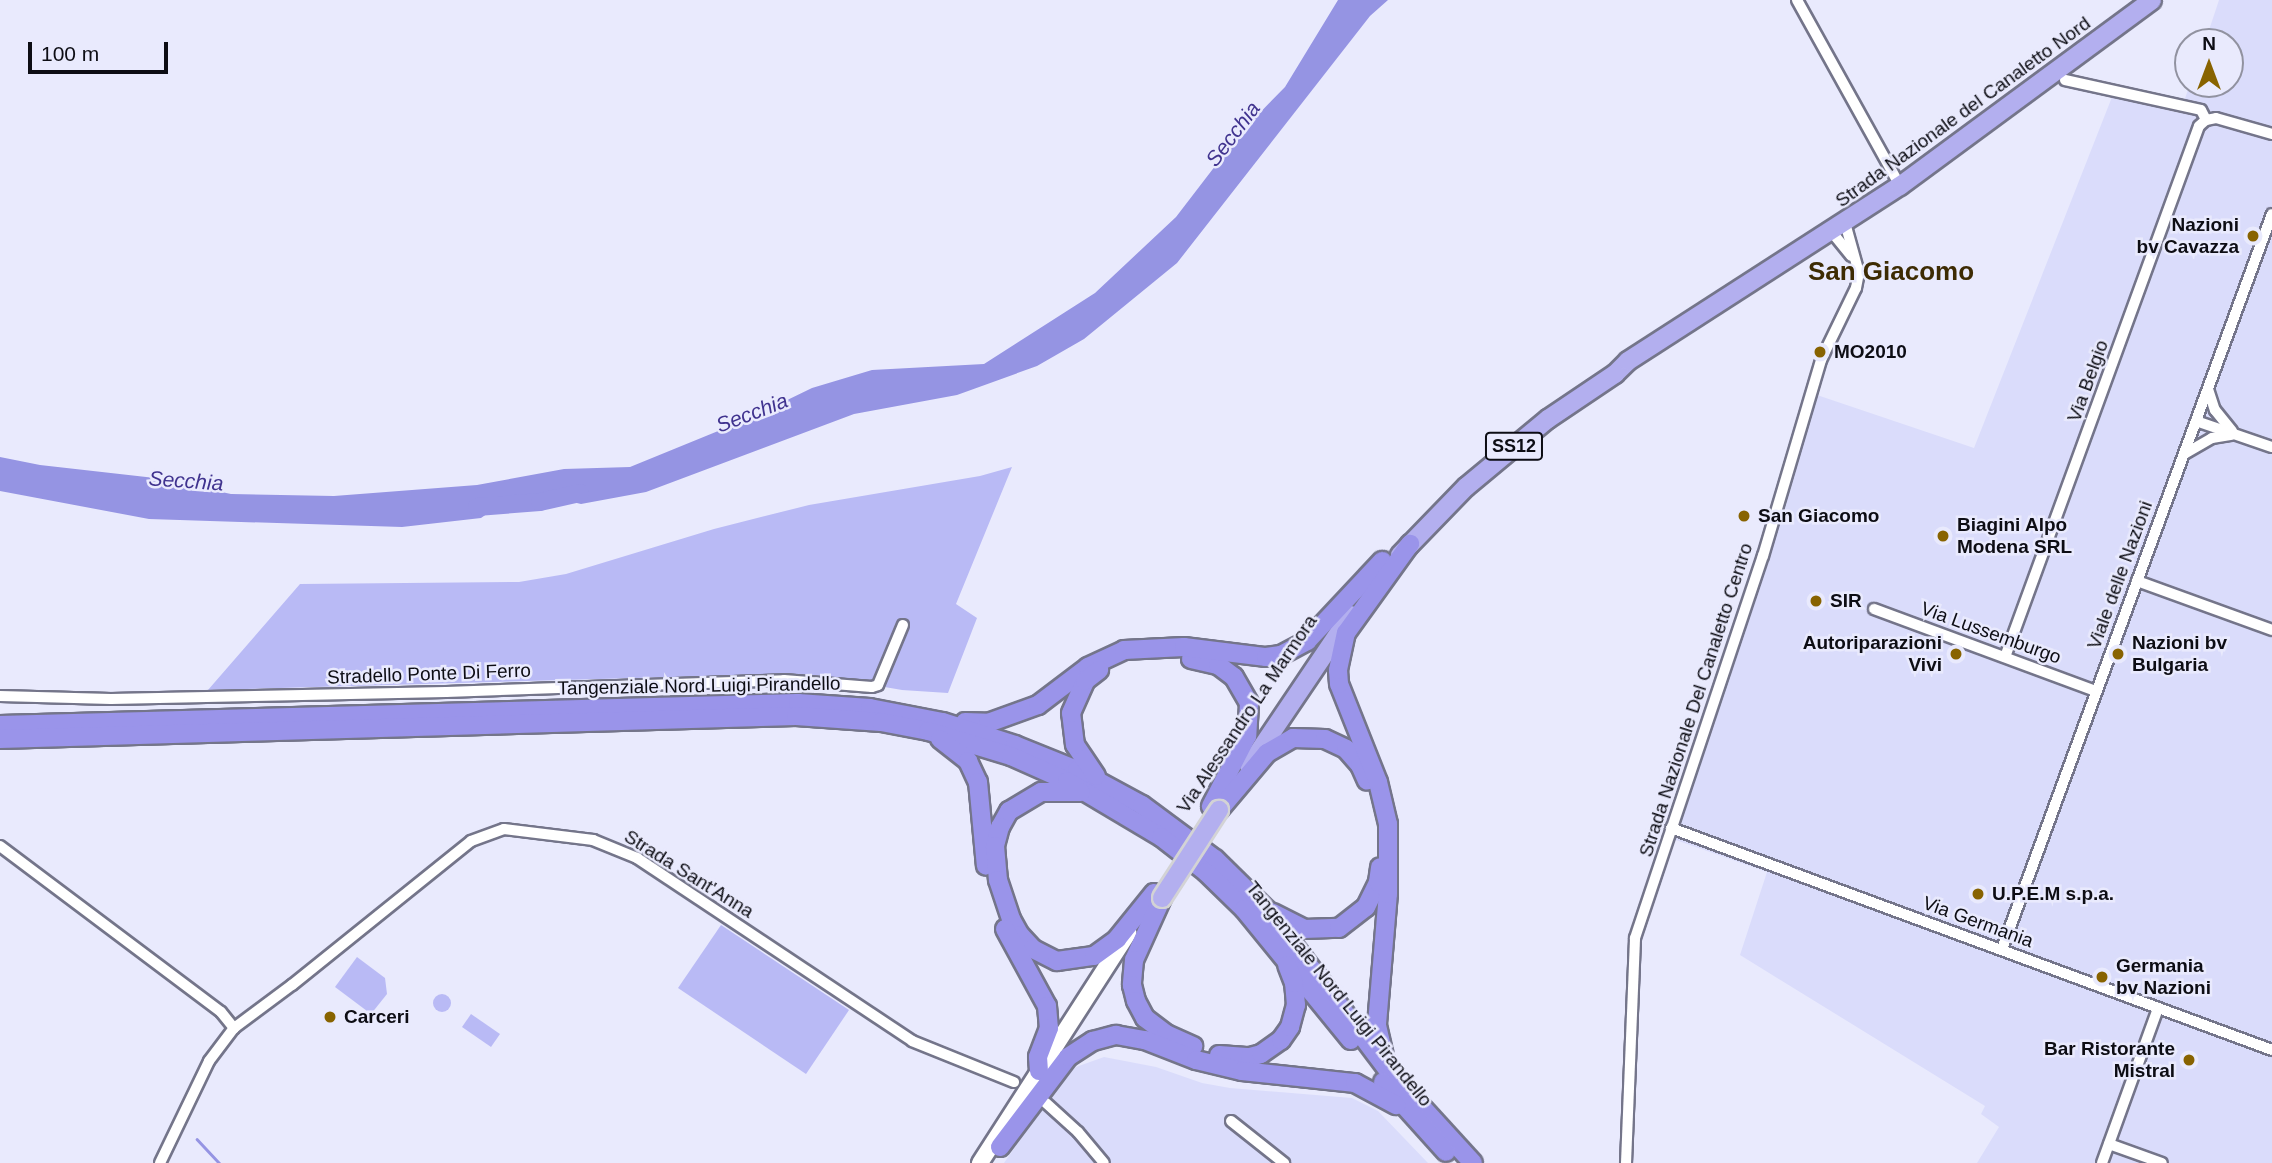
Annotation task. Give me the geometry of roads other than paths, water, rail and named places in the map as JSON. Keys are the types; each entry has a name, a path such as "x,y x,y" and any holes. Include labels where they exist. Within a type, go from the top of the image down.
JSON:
{"highway":[{"path":"1388,1070 1377,1024 1388,894 1388,824 1378,782 1339,684 1338,670 1346,633 1410,544"},
{"path":"928,725 978,723 1001,719 1038,705 1088,667 1124,650 1184,647 1266,657 1280,655 1307,641 1382,561"},
{"path":"1158,895 1117,939 1094,956 1057,961 1032,948 1011,919 998,880 995,846 1000,827 1009,811 1041,792 1098,788 1083,761 1071,730 1071,713 1085,681 1100,669 1118,662 1165,657 1195,659 1218,665 1234,677 1249,703 1247,736 1215,808"},
{"name":"Tangenziale Nord Luigi Pirandello","path":"0,725 799,703 870,708 928,725 1015,745 1180,831 1215,859 1268,911 1388,1070 1472,1163"},
{"name":"Tangenziale Nord Luigi Pirandello","path":"0,739 796,716 928,725"},
{"path":"928,725 968,761 978,782 985,860 994,903 1047,1006 1049,1028 1038,1057 1040,1072"},
{"path":"1215,808 1267,753 1293,738 1325,739 1346,749 1360,765 1373,796 1380,848 1378,882 1373,897 1354,918 1339,928 1304,929 1268,911"},
{"name":"Tangenziale Nord Luigi Pirandello","path":"1098,788 1206,872 1280,950 1408,1113 1457,1163"},
{"path":"1158,895 1134,960 1132,975 1136,1001 1146,1018 1166,1034 1227,1058 1261,1054 1281,1040 1290,1027 1296,1005 1291,972 1280,950"},
{"path":"1000,1147 1068,1057 1093,1041 1116,1035 1145,1040 1196,1060 1242,1072 1354,1083 1367,1087 1408,1113"}],"main road":[{"name":"Strada Nazionale del Canaletto Nord","path":"1838,227 1900,186 2152,0"},
{"name":"Via Alessandro La Marmora","path":"1215,808 1338,631 1410,544 1466,487 1548,419 1615,374 1628,361 1838,227"},
{"name":"Via Alessandro La Marmora","path":"979,1163 1215,808 1330,627 1382,561 1448,491 1496,448 1610,366 1628,361"},
{"name":"Via Alessandro La Marmora","path":"990,1163 1158,895"}],"street":[{"path":"1797,0 1900,186"},
{"path":"2065,80 2201,110 2206,120 2216,118 2272,134"},
{"name":"Via Belgio","path":"2006,657 2199,126 2206,120"},
{"name":"Viale delle Nazioni","path":"2002,950 2272,214"},
{"name":"Strada Nazionale Del Canaletto Centro","path":"1626,1163 1633,947 1763,556 1821,360 1856,288 1859,274 1838,227"},
{"path":"2208,388 2215,410 2236,435"},
{"path":"2196,421 2272,447"},
{"path":"2184,455 2212,438 2236,435"},
{"path":"2137,581 2272,629"},
{"name":"Via Lussemburgo","path":"1874,609 2096,691"},
{"name":"Stradello Ponte Di Ferro","path":"0,696 111,699 376,694 784,680 872,687 878,685 903,625"},
{"name":"Via Germania","path":"1671,828 2272,1050"},
{"name":"Strada Sant'Anna","path":"160,1163 209,1061 234,1028 292,985 471,841 490,832 519,829 593,840 637,858 912,1041 1014,1082"},
{"path":"0,846 221,1012 234,1028"},
{"path":"2102,1163 2158,1008"},
{"path":"1046,1103 1078,1132 1104,1163"},
{"path":"1231,1121 1284,1163"},
{"path":"2109,1144 2162,1163"}],"waterway":[{"name":"Secchia","path":"477,507 540,502 580,493"},
{"path":"197,1139 219,1163"}],"place":[{"name":"Nazioni bv Cavazza","path":"2253,236"},
{"name":"MO2010","path":"1820,352"},
{"name":"San Giacomo","path":"1744,516"},
{"name":"Biagini Alpo Modena SRL","path":"1943,536"},
{"name":"SIR","path":"1816,601"},
{"name":"Autoriparazioni Vivi","path":"1956,654"},
{"name":"Nazioni bv Bulgaria","path":"2118,654"},
{"name":"U.P.E.M s.p.a.","path":"1978,894"},
{"name":"Germania bv Nazioni","path":"2102,977"},
{"name":"Carceri","path":"330,1017"},
{"name":"Bar Ristorante Mistral","path":"2189,1060"}],"district":[{"name":"San Giacomo","path":"1891,272"}]}
